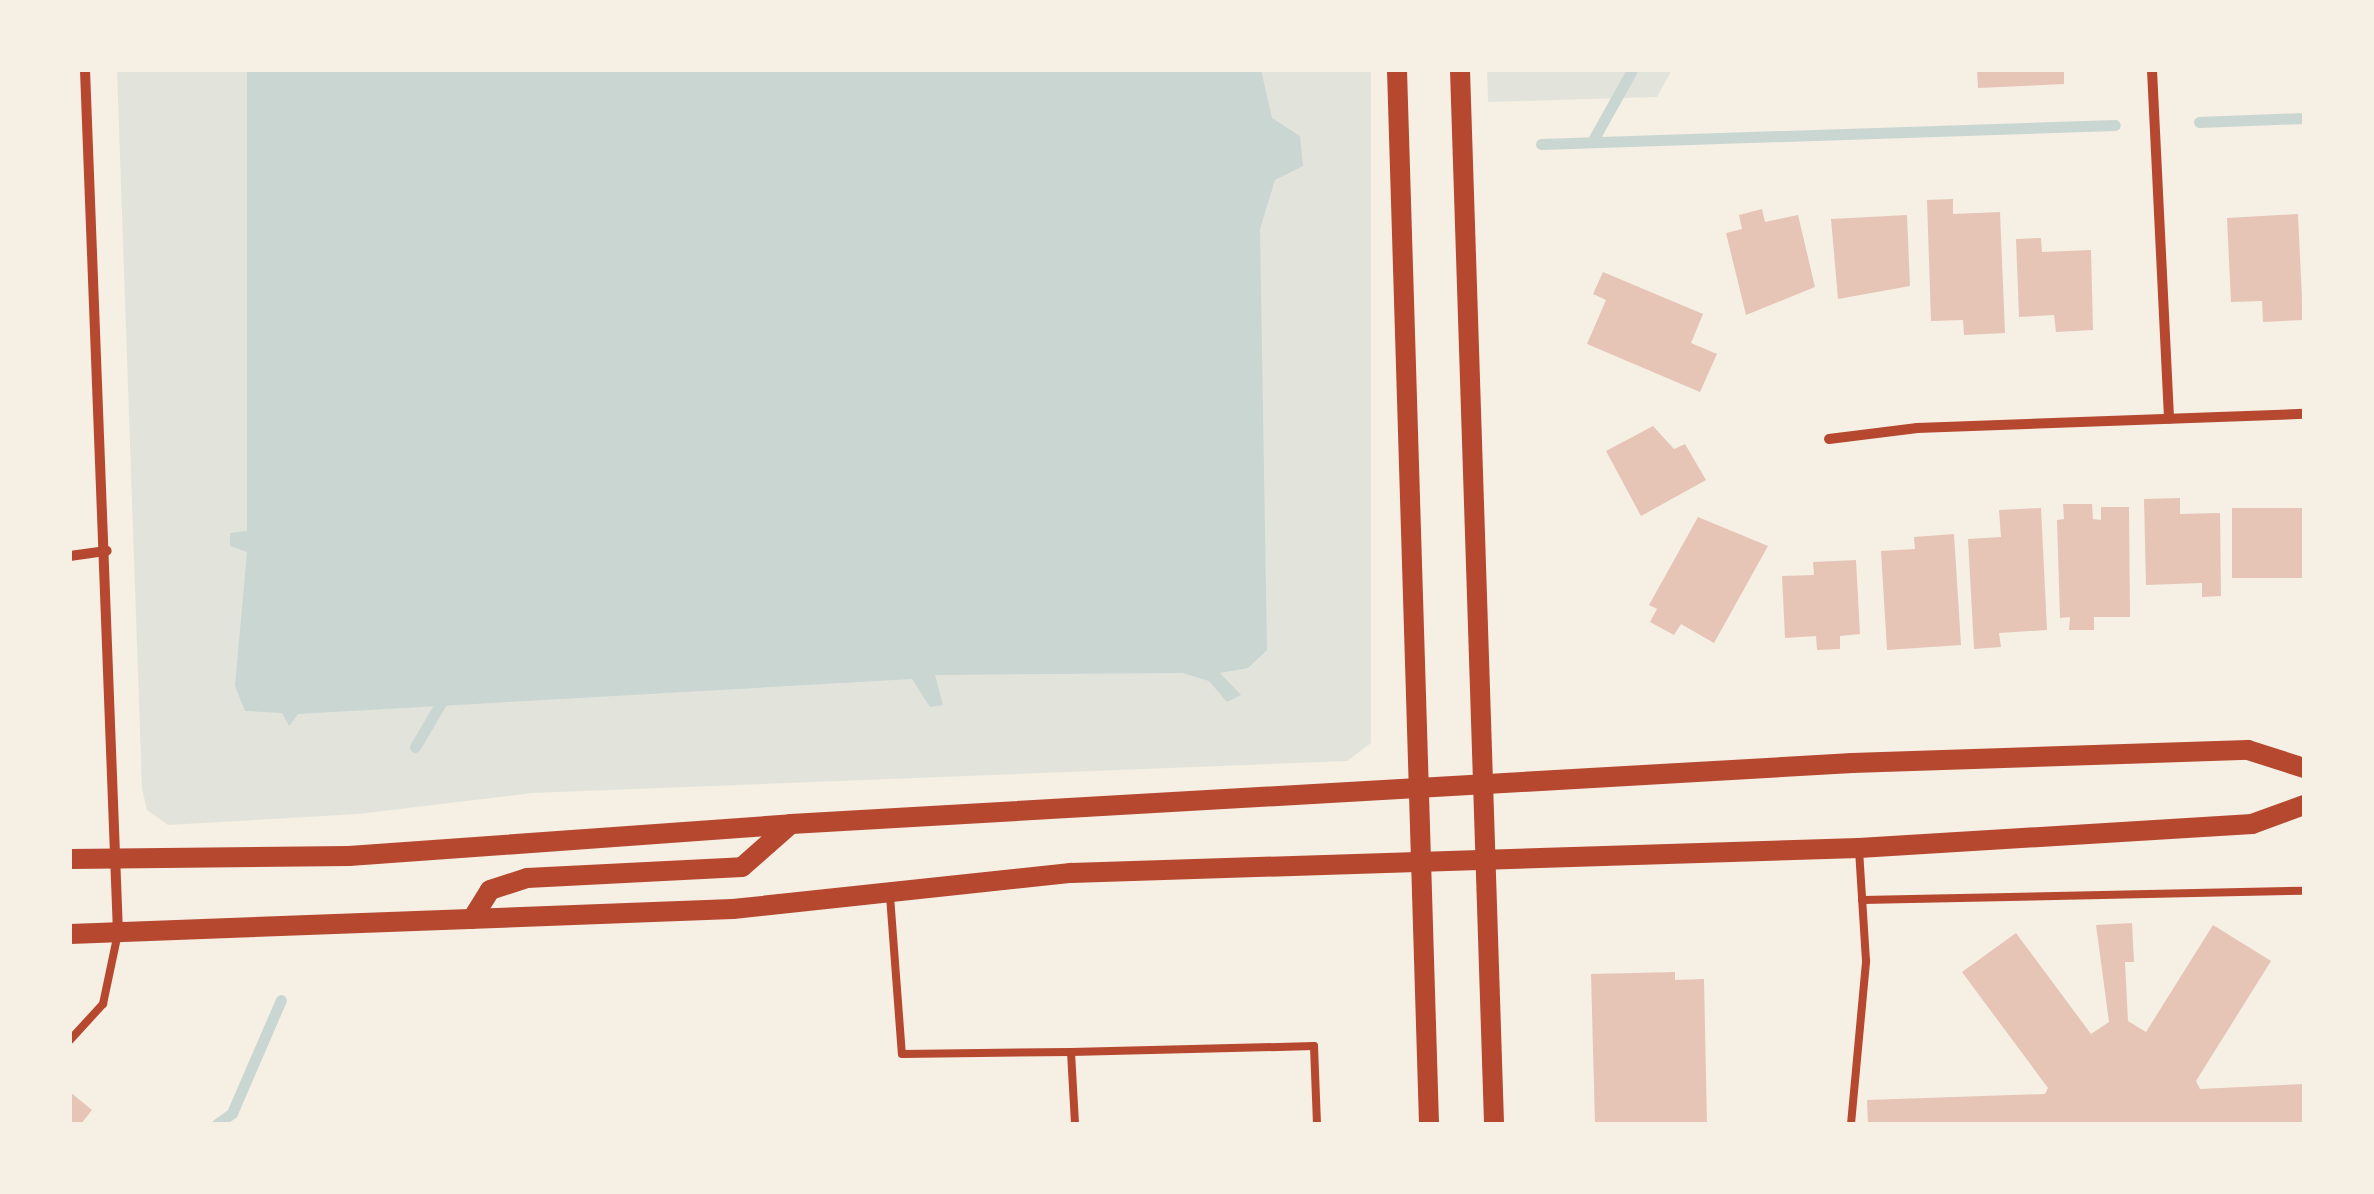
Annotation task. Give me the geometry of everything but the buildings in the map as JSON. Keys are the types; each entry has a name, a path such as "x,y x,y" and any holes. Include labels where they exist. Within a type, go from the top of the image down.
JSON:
{"main road":[{"path":"1397,70 1414,786 1429,1124"},
{"path":"1460,70 1494,1124"},
{"path":"70,859 348,856 791,824 1485,782 2248,750 2304,768"},
{"path":"70,934 890,896 1071,873 1418,862 1488,856 1859,848 2252,824 2304,805"},
{"path":"472,918 490,890 527,878 742,867 791,824"}],"street":[{"path":"2152,70 2169,419"},
{"path":"70,72 86,71 108,551 118,933"},
{"path":"1829,439 1916,428 2304,414"},
{"path":"70,556 108,551"}],"lane":[{"path":"1851,1124 1866,961 1859,848"},
{"path":"1862,900 2304,891"},
{"path":"890,896 902,1054 1314,1046 1317,1124"},
{"path":"70,1040 104,1004 118,933"},
{"path":"1071,1052 1075,1124"}],"shaded area":[{"path":"117,70 1371,70 1371,743 1347,761 532,793 358,814 168,825 147,810 142,789"},
{"path":"247,70 1261,70 1272,118 1300,136 1303,166 1275,180 1260,229 1267,650 1248,668 1220,673 1241,695 1227,702 1209,681 1183,673 935,675 943,705 930,707 912,679 298,714 289,726 282,713 245,711 235,686 247,552 230,546 230,533 247,531"},
{"path":"1487,70 1672,70 1657,97 1488,102"}],"waterway":[{"path":"1592,142 1632,70"},
{"path":"2199,122 2304,118"},
{"path":"1541,144 2115,125"},
{"path":"415,747 445,696"},
{"path":"217,1124 232,1113 281,1000"}]}
